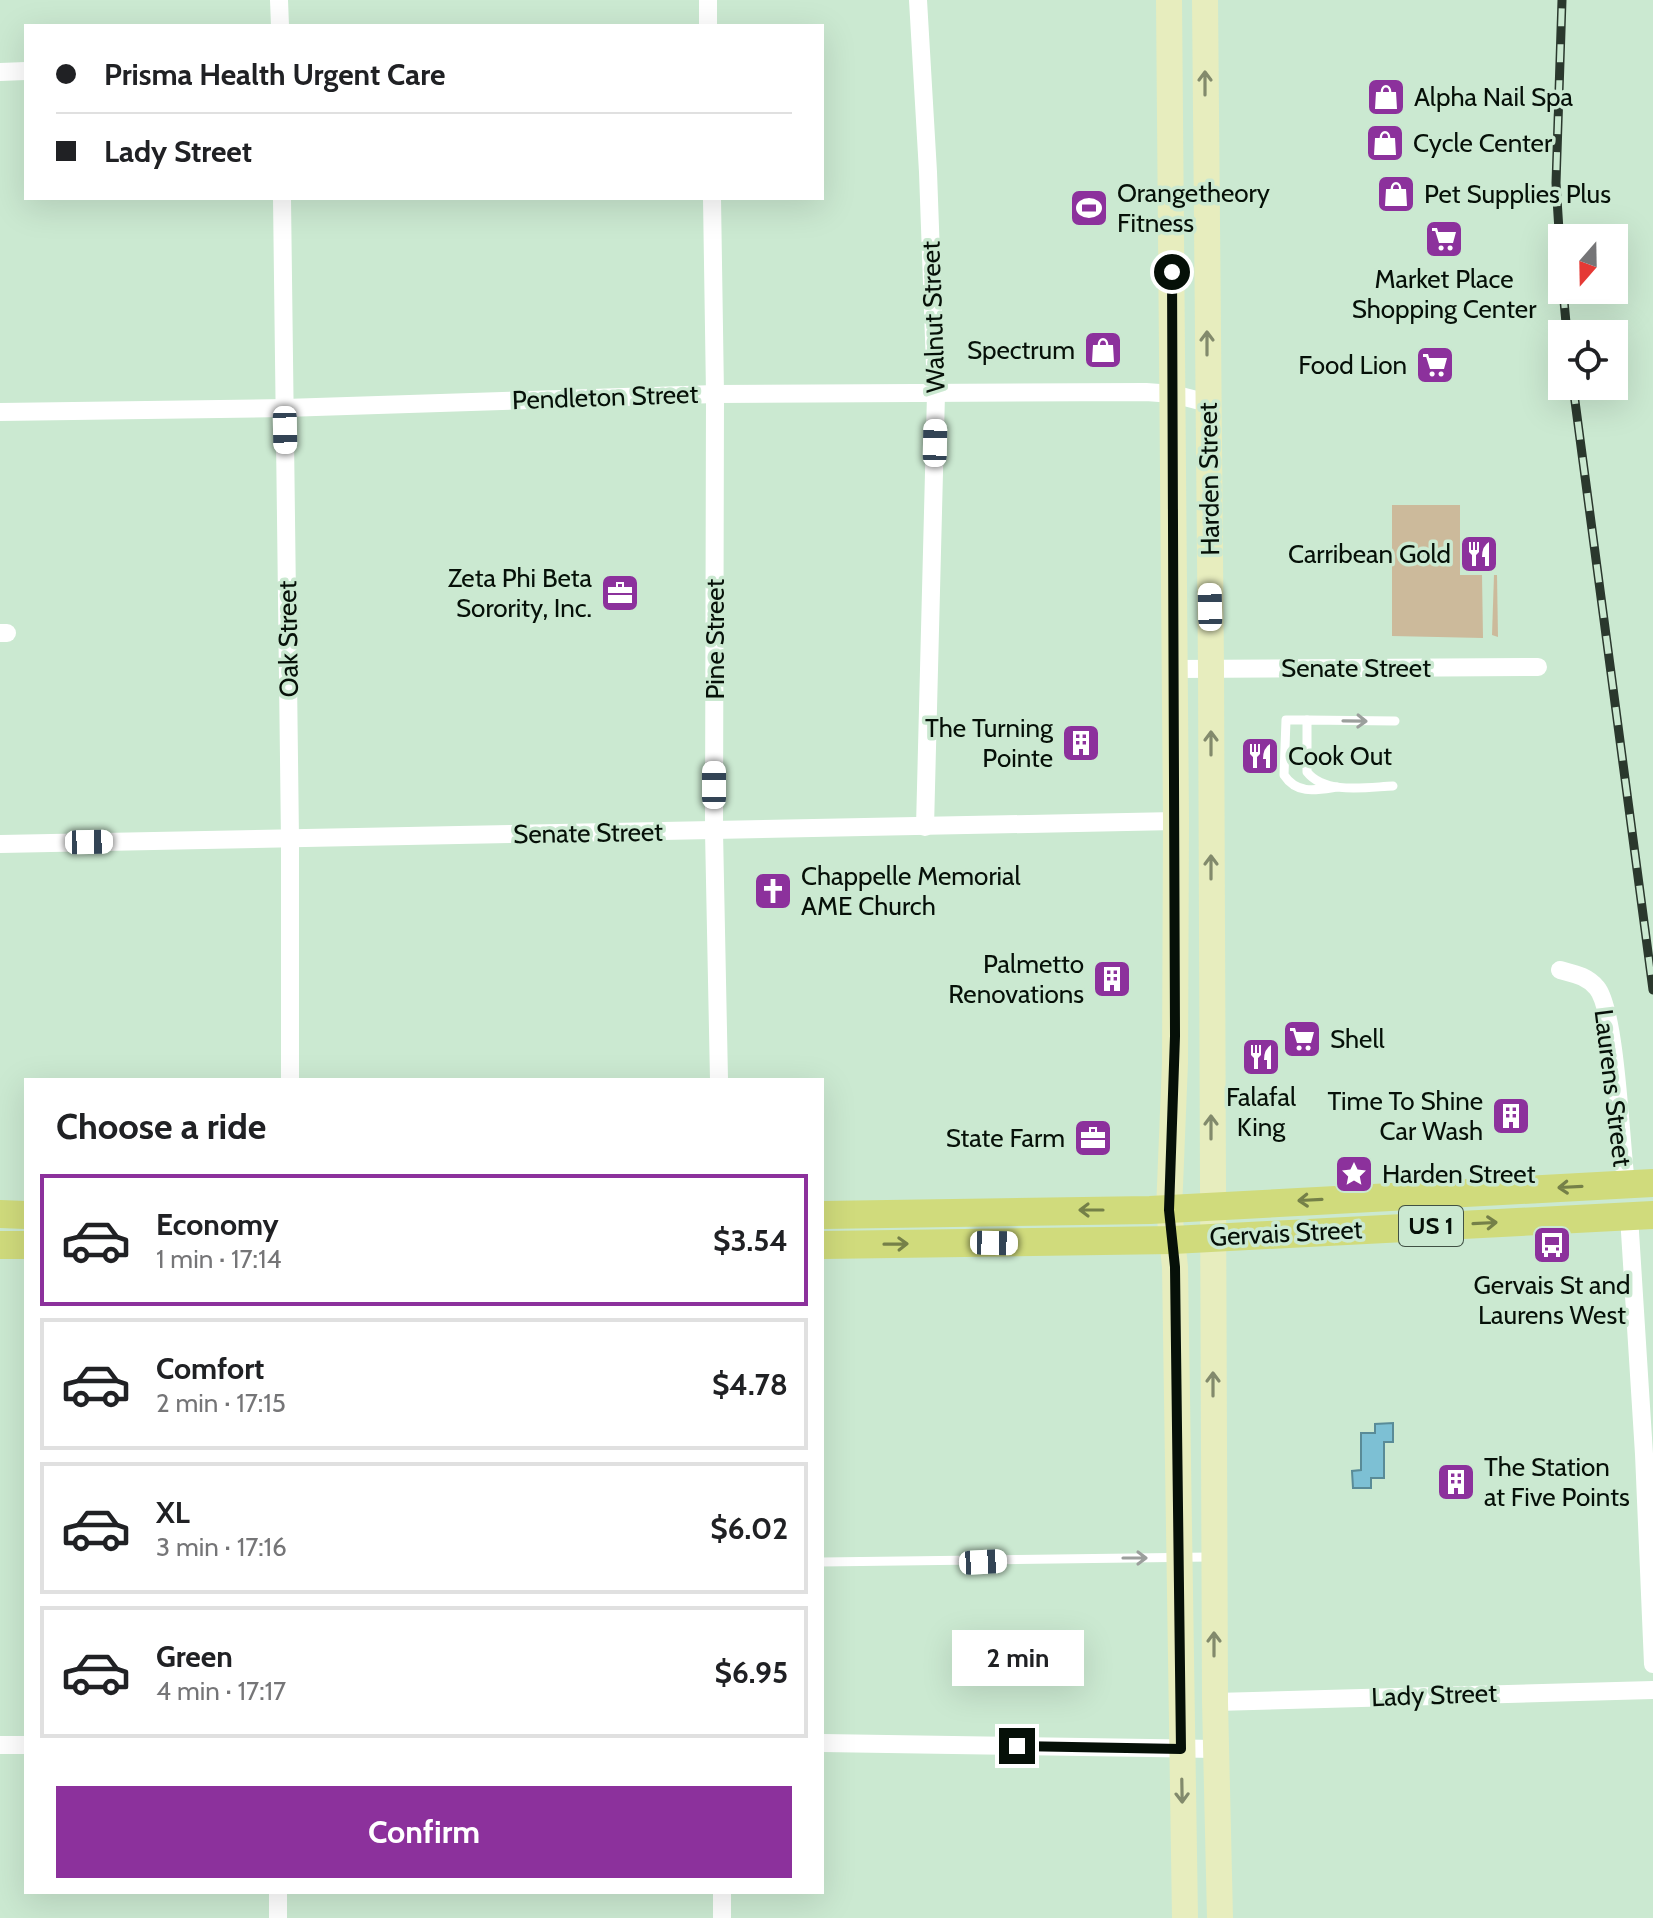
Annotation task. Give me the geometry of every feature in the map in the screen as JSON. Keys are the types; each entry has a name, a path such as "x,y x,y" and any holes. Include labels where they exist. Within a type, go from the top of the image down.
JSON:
{"main road":[{"name":"Harden Street","path":"1169,0 1176,821 1175,1063 1169,1210 1173,1240 1185,1918"},
{"name":"Harden Street","path":"1205,0 1215,1702 1220,1918"},
{"name":"Gervais Street","path":"824,1215 1169,1210 1212,1205 1639,1183"},
{"path":"0,1214 24,1215"},
{"name":"Gervais Street","path":"824,1245 1173,1240 1641,1216"},
{"path":"0,1245 24,1245"}],"street":[{"path":"279,0 280,24"},
{"path":"708,0 708,24"},
{"name":"Walnut Street","path":"918,0 936,394 925,827"},
{"path":"0,72 24,71"},
{"name":"Oak Street","path":"282,200 290,1078"},
{"name":"Pine Street","path":"712,200 714,831 719,1078"},
{"name":"Pendleton Street","path":"0,412 285,408 715,394 1173,394 1208,403"},
{"name":"Senate Street","path":"1174,669 1538,667"},
{"name":"Senate Street","path":"0,844 1176,821"},
{"name":"Laurens Street","path":"1560,970 1585,976 1600,991 1610,1023 1639,1183"},
{"path":"1641,1216 1644,1454 1653,1664"},
{"name":"Lady Street","path":"1215,1702 1653,1690"},
{"path":"824,1743 1217,1749"},
{"path":"0,1745 24,1745"},
{"path":"278,1894 278,1918"},
{"path":"722,1894 722,1918"}],"lane":[{"path":"1393,786 1310,791 1289,783 1284,775 1286,720 1395,721"},
{"path":"1307,720 1307,772 1316,780 1340,787"},
{"path":"824,1562 1214,1557"}],"shaded area":[{"path":"1392,505 1460,505 1460,575 1482,575 1483,638 1392,636"},
{"path":"1494,575 1497,575 1498,637 1492,635"}],"water":[{"path":"1393,1423 1393,1442 1384,1442 1384,1478 1371,1478 1371,1488 1353,1488 1352,1471 1361,1470 1361,1433 1375,1433 1375,1424"}],"railway":[{"path":"1559,224 1556,183 1562,0"},
{"path":"1564,304 1566,320"},
{"path":"1575,400 1653,990"}],"place":[{"name":"Alpha Nail Spa","path":"1386,97"},
{"name":"Cycle Center","path":"1385,143"},
{"name":"Pet Supplies Plus","path":"1396,194"},
{"name":"Orangetheory Fitness","path":"1089,208"},
{"name":"Market Place Shopping Center","path":"1444,239"},
{"name":"Spectrum","path":"1103,350"},
{"name":"Food Lion","path":"1435,365"},
{"name":"Carribean Gold","path":"1479,554"},
{"name":"Zeta Phi Beta Sorority, Inc.","path":"620,593"},
{"name":"The Turning Pointe","path":"1081,743"},
{"name":"Cook Out","path":"1260,756"},
{"name":"Chappelle Memorial AME Church","path":"773,891"},
{"name":"Palmetto Renovations","path":"1112,979"},
{"name":"Shell","path":"1302,1039"},
{"name":"Falafal King","path":"1261,1057"},
{"name":"Time To Shine Car Wash","path":"1511,1116"},
{"name":"State Farm","path":"1093,1138"},
{"name":"Harden Street","path":"1354,1174"},
{"name":"Gervais St and Laurens West","path":"1552,1245"},
{"name":"The Station at Five Points","path":"1456,1482"}],"route":[{"path":"1017,1746 1181,1749 1175,1267 1169,1210 1175,1063 1176,821 1172,272"}]}
